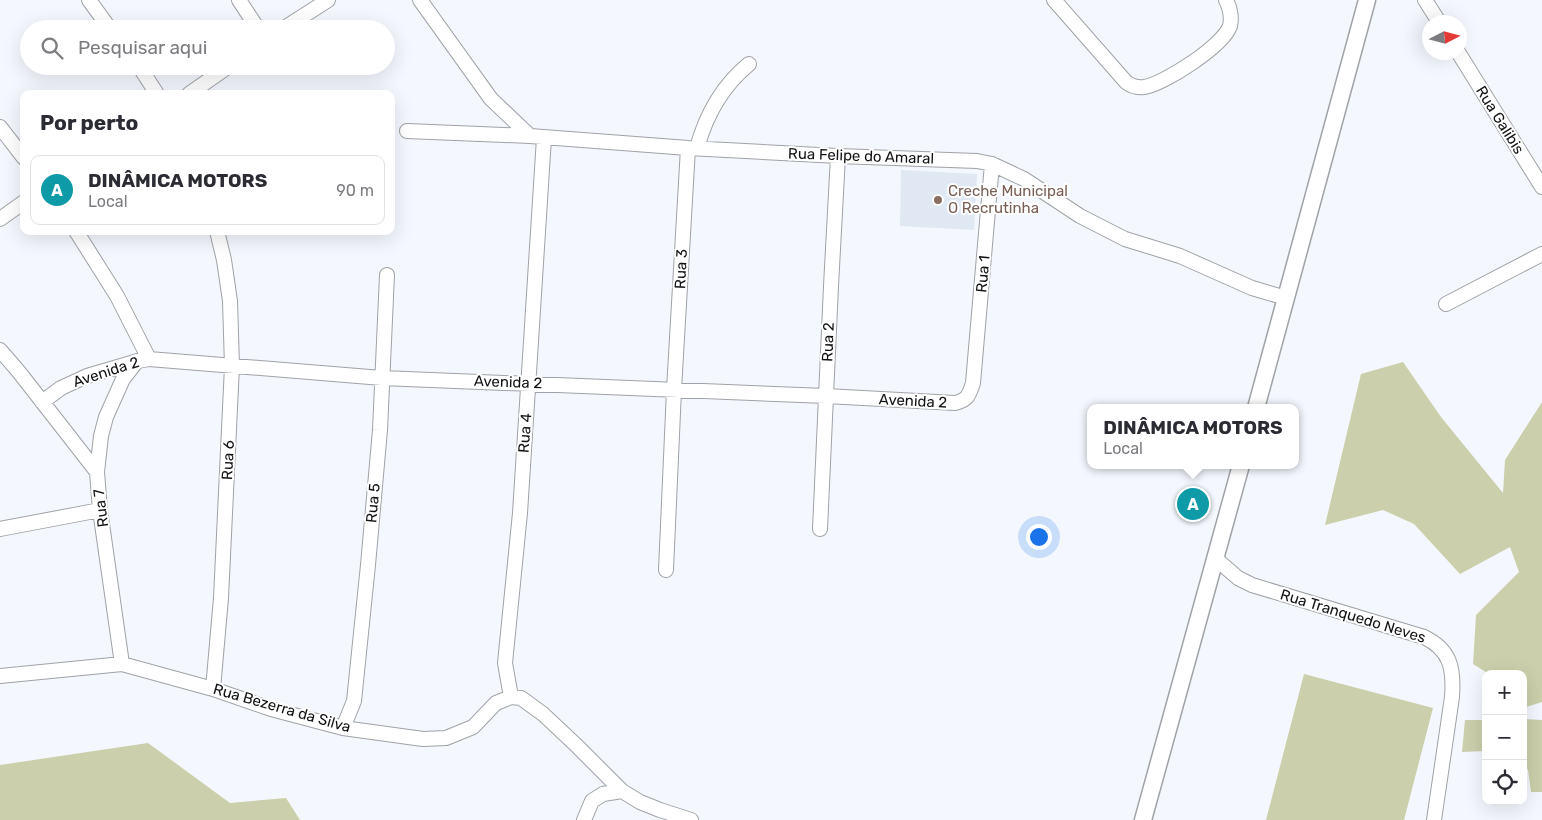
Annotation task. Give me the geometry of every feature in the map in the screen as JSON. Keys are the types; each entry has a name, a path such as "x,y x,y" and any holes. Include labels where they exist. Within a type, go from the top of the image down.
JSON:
{"street":[{"path":"89,0 103,20"},
{"path":"239,0 252,20"},
{"path":"297,20 328,0"},
{"path":"420,0 491,99 537,137"},
{"path":"1054,0 1126,82 1132,86 1146,87 1167,79 1221,40 1227,33 1231,20 1226,0"},
{"path":"1257,404 1367,0"},
{"path":"1425,0 1435,15"},
{"name":"Rua Galibis","path":"1463,60 1542,187"},
{"name":"Rua 3","path":"666,570 674,390 692,148 702,131 711,109 740,71 749,64"},
{"path":"145,75 154,90"},
{"path":"195,90 217,75"},
{"path":"0,127 20,153"},
{"name":"Rua Felipe do Amaral","path":"407,132 537,137 838,156 962,160 992,164 1024,178 1080,216 1125,239 1180,256 1252,288 1286,298"},
{"name":"Rua 4","path":"516,697 505,663 520,512 529,383 537,137"},
{"name":"Rua 2","path":"820,528 838,156"},
{"name":"Rua 1","path":"973,384 992,164"},
{"path":"0,218 20,205"},
{"path":"79,235 117,296 143,360"},
{"name":"Rua 6","path":"213,689 220,598 232,366 230,301 218,235"},
{"path":"1446,304 1542,254"},
{"name":"Rua 5","path":"343,728 354,701 370,546 380,430 387,275"},
{"path":"0,350 97,472"},
{"name":"Avenida 2","path":"42,402 71,382 143,360 382,378 955,403 963,401 968,396 973,384"},
{"name":"Rua 7","path":"122,664 100,510 97,472 101,436 106,417 123,379 143,360"},
{"path":"1143,820 1240,469"},
{"path":"0,529 100,510"},
{"name":"Rua Tranquedo Neves","path":"1216,559 1244,582 1424,637 1442,649 1451,667 1453,681 1434,820"},
{"name":"Rua Bezerra da Silva","path":"0,676 122,664 343,728 423,739 446,738 473,727 496,704 516,697"},
{"path":"516,697 543,714 622,791 647,805 691,820"},
{"path":"584,820 592,802 603,794 622,791"}],"shaded area":[{"name":"Creche Municipal O Recrutinha","path":"901,170 977,174 974,230 900,226"}],"green space":[{"path":"1403,362 1441,417 1503,493 1505,460 1542,402 1542,702 1527,707 1527,670 1483,670 1473,664 1476,615 1519,572 1510,547 1460,574 1414,524 1383,510 1325,525 1361,374"},
{"path":"1304,674 1433,708 1404,820 1266,820"},
{"path":"1527,719 1542,720 1542,792 1531,792 1528,770"},
{"path":"1465,720 1482,720 1482,751 1462,752"},
{"path":"148,743 230,803 286,798 300,820 0,820 0,765"}],"place":[{"name":"Creche Municipal O Recrutinha","path":"938,200"},
{"name":"DINÂMICA MOTORS","path":"1193,504"}]}
